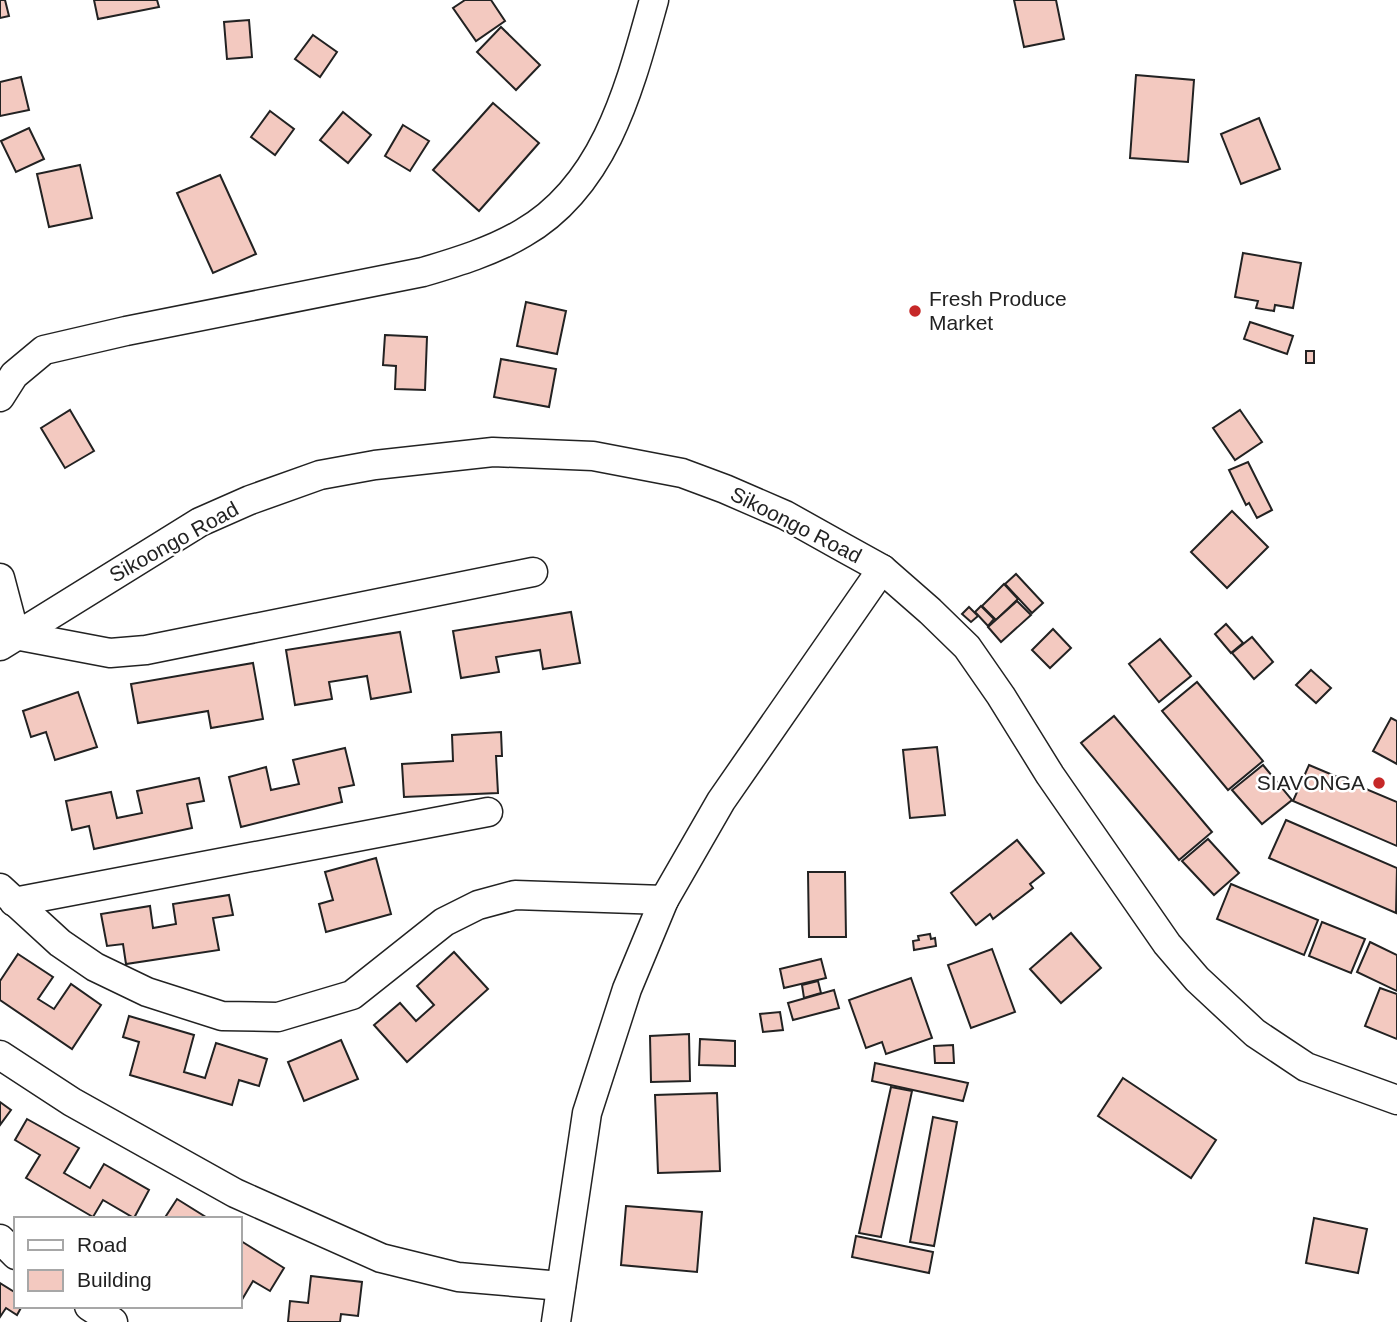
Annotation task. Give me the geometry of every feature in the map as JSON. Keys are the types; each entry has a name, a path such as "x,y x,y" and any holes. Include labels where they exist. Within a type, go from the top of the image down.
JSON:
{"street":[{"path":"0,397 14,375 44,351 139,328 423,272 462,260 523,233 557,209 585,176 603,149 628,91 654,0"},
{"name":"Sikoongo Road","path":"7,640 200,522 250,500 320,475 386,463 493,452 593,456 682,473 785,515 882,569 967,647 1057,786 1167,944 1196,979 1255,1033 1306,1067 1397,1100"},
{"path":"556,1322 587,1113 627,989 664,900 722,801 882,569"},
{"path":"0,578 7,640 110,653 146,650 533,572"},
{"path":"7,895 488,813"},
{"path":"7,895 60,943 95,967 147,992 222,1016 278,1017 352,995 444,922 478,905 515,895 664,900"},
{"path":"0,1055 72,1102 235,1193 381,1258 458,1277 561,1286"},
{"path":"0,1239 14,1253"},
{"path":"92,1308 113,1322"}],"building":[{"path":"0,0 5,0 9,16 0,18"},
{"path":"94,0 157,0 159,7 98,19"},
{"path":"465,0 491,0 505,21 476,41 453,8"},
{"path":"1014,0 1056,0 1064,39 1024,47"},
{"path":"249,20 252,57 227,59 224,22"},
{"path":"501,27 540,65 516,90 477,52"},
{"path":"313,35 337,52 320,77 295,59"},
{"path":"1136,75 1194,80 1188,162 1130,158"},
{"path":"21,77 29,110 0,116 0,82"},
{"path":"493,103 539,143 479,211 433,170"},
{"path":"270,111 294,129 275,155 251,137"},
{"path":"343,112 371,135 348,163 320,140"},
{"path":"1259,118 1280,169 1241,184 1221,134"},
{"path":"403,125 429,141 410,171 385,156"},
{"path":"29,128 44,159 16,172 1,141"},
{"path":"80,165 92,218 49,227 37,174"},
{"path":"220,175 256,254 213,273 177,193"},
{"path":"1243,253 1301,263 1293,308 1275,305 1274,311 1256,308 1258,301 1235,297"},
{"path":"526,302 566,311 557,354 517,346"},
{"path":"1250,322 1293,336 1287,354 1244,339"},
{"path":"385,335 427,337 425,390 395,389 396,366 383,365"},
{"path":"1306,351 1314,351 1314,363 1306,363"},
{"path":"501,359 556,369 549,407 494,397"},
{"path":"70,410 94,451 65,468 41,428"},
{"path":"1240,410 1262,442 1235,460 1213,428"},
{"path":"1248,462 1272,510 1257,518 1249,503 1246,505 1229,470"},
{"path":"1232,511 1268,547 1227,588 1191,552"},
{"path":"1016,574 1043,603 1032,613 1005,584"},
{"path":"1004,584 1018,599 996,620 982,606"},
{"path":"1017,601 1031,615 1001,642 988,627"},
{"path":"981,606 994,619 988,626 975,612"},
{"path":"969,607 978,616 971,622 962,614"},
{"path":"571,612 580,663 543,669 540,650 496,657 499,672 461,678 453,631"},
{"path":"1226,624 1243,643 1231,653 1215,634"},
{"path":"1053,629 1071,648 1050,668 1032,650"},
{"path":"400,632 411,692 371,699 367,676 329,682 332,699 295,705 286,650"},
{"path":"1252,637 1273,662 1254,679 1232,653"},
{"path":"1160,639 1191,676 1159,702 1129,664"},
{"path":"253,663 263,719 211,728 208,711 138,723 131,684"},
{"path":"1311,670 1331,688 1316,703 1296,685"},
{"path":"1197,682 1263,761 1228,790 1162,711"},
{"path":"78,692 97,747 55,760 46,732 31,737 23,711"},
{"path":"1114,716 1212,832 1179,860 1081,743"},
{"path":"1391,718 1397,721 1397,764 1373,751"},
{"path":"501,732 502,756 496,756 498,793 404,797 402,764 453,761 452,735"},
{"path":"937,747 945,815 910,818 903,750"},
{"path":"345,748 354,785 339,788 342,802 241,827 229,777 266,767 271,790 299,784 293,760"},
{"path":"1263,765 1292,800 1262,824 1232,790"},
{"path":"1309,765 1397,802 1397,846 1293,801"},
{"path":"199,778 204,801 187,804 192,828 94,849 89,826 72,830 66,801 111,792 117,818 142,813 137,791"},
{"path":"1286,820 1397,868 1396,913 1269,858"},
{"path":"1208,839 1239,873 1214,895 1182,861"},
{"path":"1017,840 1044,873 1030,884 1033,888 993,919 990,914 976,925 951,893"},
{"path":"376,858 391,914 326,932 319,904 333,900 325,872"},
{"path":"808,872 845,872 846,937 809,937"},
{"path":"1231,884 1318,920 1304,955 1217,919"},
{"path":"229,895 233,915 213,918 219,950 126,964 123,944 107,946 101,914 150,906 153,928 176,924 173,904"},
{"path":"1322,922 1365,939 1351,973 1309,956"},
{"path":"1071,933 1101,968 1061,1003 1030,969"},
{"path":"930,934 931,939 935,938 936,946 914,950 913,941 919,940 918,936"},
{"path":"1370,942 1397,955 1397,991 1357,972"},
{"path":"992,949 1015,1012 971,1028 948,965"},
{"path":"454,952 488,989 407,1062 374,1025 400,1003 416,1021 434,1005 417,986"},
{"path":"18,954 53,977 38,999 54,1009 71,984 101,1005 72,1049 0,1000 0,981"},
{"path":"821,959 826,978 784,988 780,969"},
{"path":"911,978 932,1038 886,1054 882,1042 866,1048 849,1000"},
{"path":"818,981 821,993 804,998 802,985"},
{"path":"1380,988 1397,994 1397,1039 1365,1026"},
{"path":"834,990 839,1008 793,1020 788,1003"},
{"path":"780,1012 783,1030 763,1032 760,1014"},
{"path":"129,1016 194,1035 184,1072 205,1078 216,1043 267,1059 259,1086 239,1080 232,1105 130,1075 139,1042 123,1037"},
{"path":"689,1034 690,1081 651,1082 650,1036"},
{"path":"700,1039 735,1041 735,1066 699,1065"},
{"path":"341,1040 358,1079 304,1101 288,1062"},
{"path":"953,1045 954,1063 935,1063 934,1046"},
{"path":"875,1063 968,1083 963,1101 872,1081"},
{"path":"1123,1078 1216,1140 1191,1178 1098,1116"},
{"path":"891,1087 912,1091 881,1237 859,1233"},
{"path":"717,1093 720,1171 658,1173 655,1095"},
{"path":"0,1102 11,1110 0,1125"},
{"path":"933,1117 957,1122 934,1246 910,1242"},
{"path":"27,1119 79,1148 64,1173 90,1188 104,1164 149,1190 135,1217 103,1200 93,1217 26,1178 40,1155 15,1140"},
{"path":"177,1199 206,1217 165,1217"},
{"path":"626,1206 702,1212 697,1272 621,1265"},
{"path":"1314,1218 1367,1229 1358,1273 1306,1263"},
{"path":"856,1236 933,1252 929,1273 852,1257"},
{"path":"242,1242 284,1268 270,1291 253,1281 242,1300"},
{"path":"311,1276 362,1282 358,1316 341,1314 340,1322 288,1322 290,1301 308,1303"},
{"path":"0,1283 14,1292 14,1308 21,1308 17,1315 6,1308 0,1317"}],"place":[{"name":"Fresh Produce Market","path":"915,311"},
{"name":"SIAVONGA","path":"1379,783"}]}
